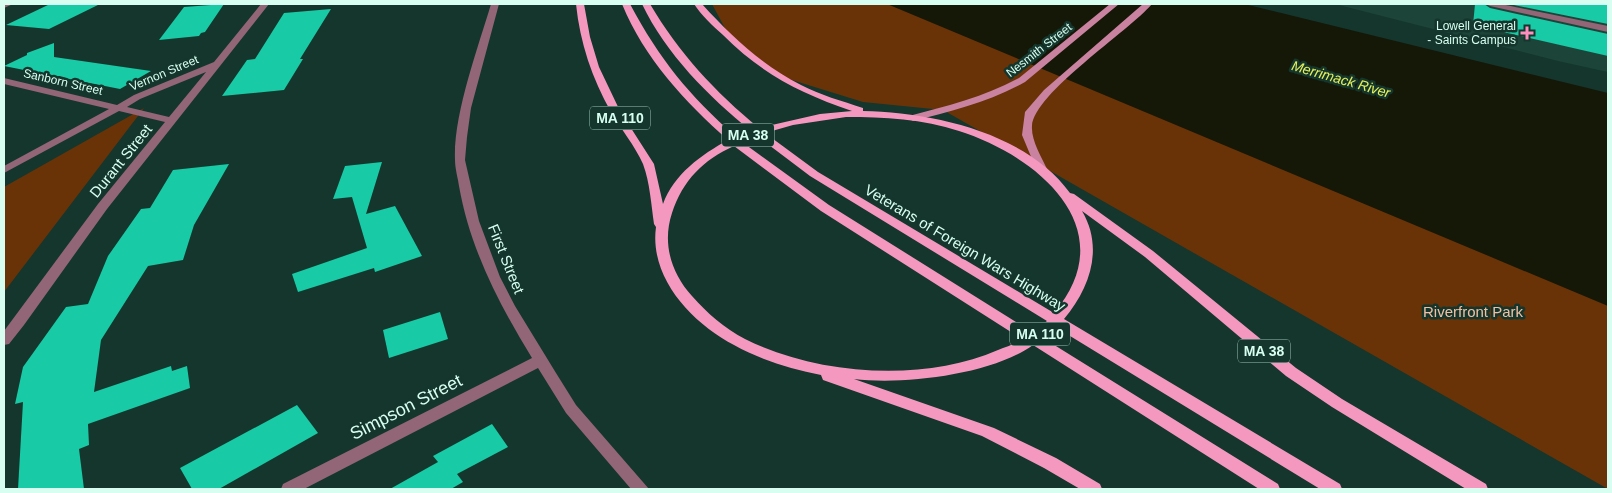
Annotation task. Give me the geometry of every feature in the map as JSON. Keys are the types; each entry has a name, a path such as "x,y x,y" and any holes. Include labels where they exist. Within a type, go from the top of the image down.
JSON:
{"main road":[{"name":"MA 110","path":"580,4 584,34 596,74 649,165 661,231 662,250 667,269 678,288 693,307 712,325 766,354 798,365 836,373 875,377 915,376 953,370 988,361 1019,347 1045,331 1065,312 1078,292 1086,271 1088,250 1085,230 1076,210 1064,192 1041,169"},
{"path":"626,4 643,39 663,68 697,106 762,164 854,227 1272,489"},
{"name":"Veterans of Foreign Wars Highway","path":"646,4 669,43 703,82 739,117 814,174 1334,489"},
{"path":"698,4 739,44 777,75 798,87 869,114 913,118 953,126 1009,148 1041,169"},
{"name":"Nesmith Street","path":"913,118 993,96 1022,80 1116,4"},
{"path":"1041,169 1027,135 1030,112 1048,92 1148,4"},
{"name":"MA 38","path":"661,231 670,199 691,171 707,157 739,138 786,122 869,114"},
{"name":"MA 38","path":"1064,192 1149,254 1291,372 1337,403 1480,489"},
{"path":"798,365 854,387 988,432 1050,463 1094,489"}],"street":[{"path":"4,6 9,4"},
{"name":"Durant Street","path":"4,340 28,311 116,189 221,62 265,4"},
{"name":"First Street","path":"495,4 466,108 460,160 466,198 481,246 493,277 508,307 571,409 641,489"},
{"path":"1490,4 1608,30"},
{"name":"Vernon Street","path":"4,170 136,98 221,62"},
{"name":"Sanborn Street","path":"4,81 118,108"},
{"name":"Vernon Street","path":"118,108 173,121"},
{"name":"Simpson Street","path":"289,489 540,360"}],"shaded area":[{"name":"Lowell General - Saints Campus","path":"1335,4 1608,4 1608,72 1558,61"}],"green space":[{"name":"Riverfront Park","path":"712,4 914,4 1608,275 1608,489 943,110 863,102 779,76 734,45"},
{"path":"144,108 4,292 4,187"}],"water":[{"name":"Merrimack River","path":"887,4 1244,4 1608,93 1608,306"}],"building":[{"path":"50,4 100,4 49,29 6,25"},
{"path":"224,4 205,32 199,36 159,40 184,7"},
{"path":"1475,4 1484,4 1490,8 1608,34 1608,56 1473,25"},
{"path":"1509,4 1608,4 1608,24"},
{"path":"331,9 300,59 303,59 284,90 222,96 247,60 255,59 284,13"},
{"path":"54,43 54,57 151,71 120,89 4,66 27,55 27,53"},
{"path":"382,162 366,214 395,206 422,256 375,272 374,268 298,292 292,274 367,248 352,197 333,199 345,166"},
{"path":"229,164 194,225 183,260 148,266 101,340 94,392 171,366 172,371 187,366 190,388 88,424 89,445 79,449 84,489 18,489 23,402 15,404 23,367 66,307 88,304 108,256 141,209 150,208 173,170"},
{"path":"440,312 448,339 389,358 383,330"},
{"path":"297,405 318,433 219,489 192,489 180,468"},
{"path":"492,424 508,447 457,474 463,482 451,489 390,489 438,462 433,456"}],"place":[{"name":"Lowell General - Saints Campus","path":"1527,33"}]}
